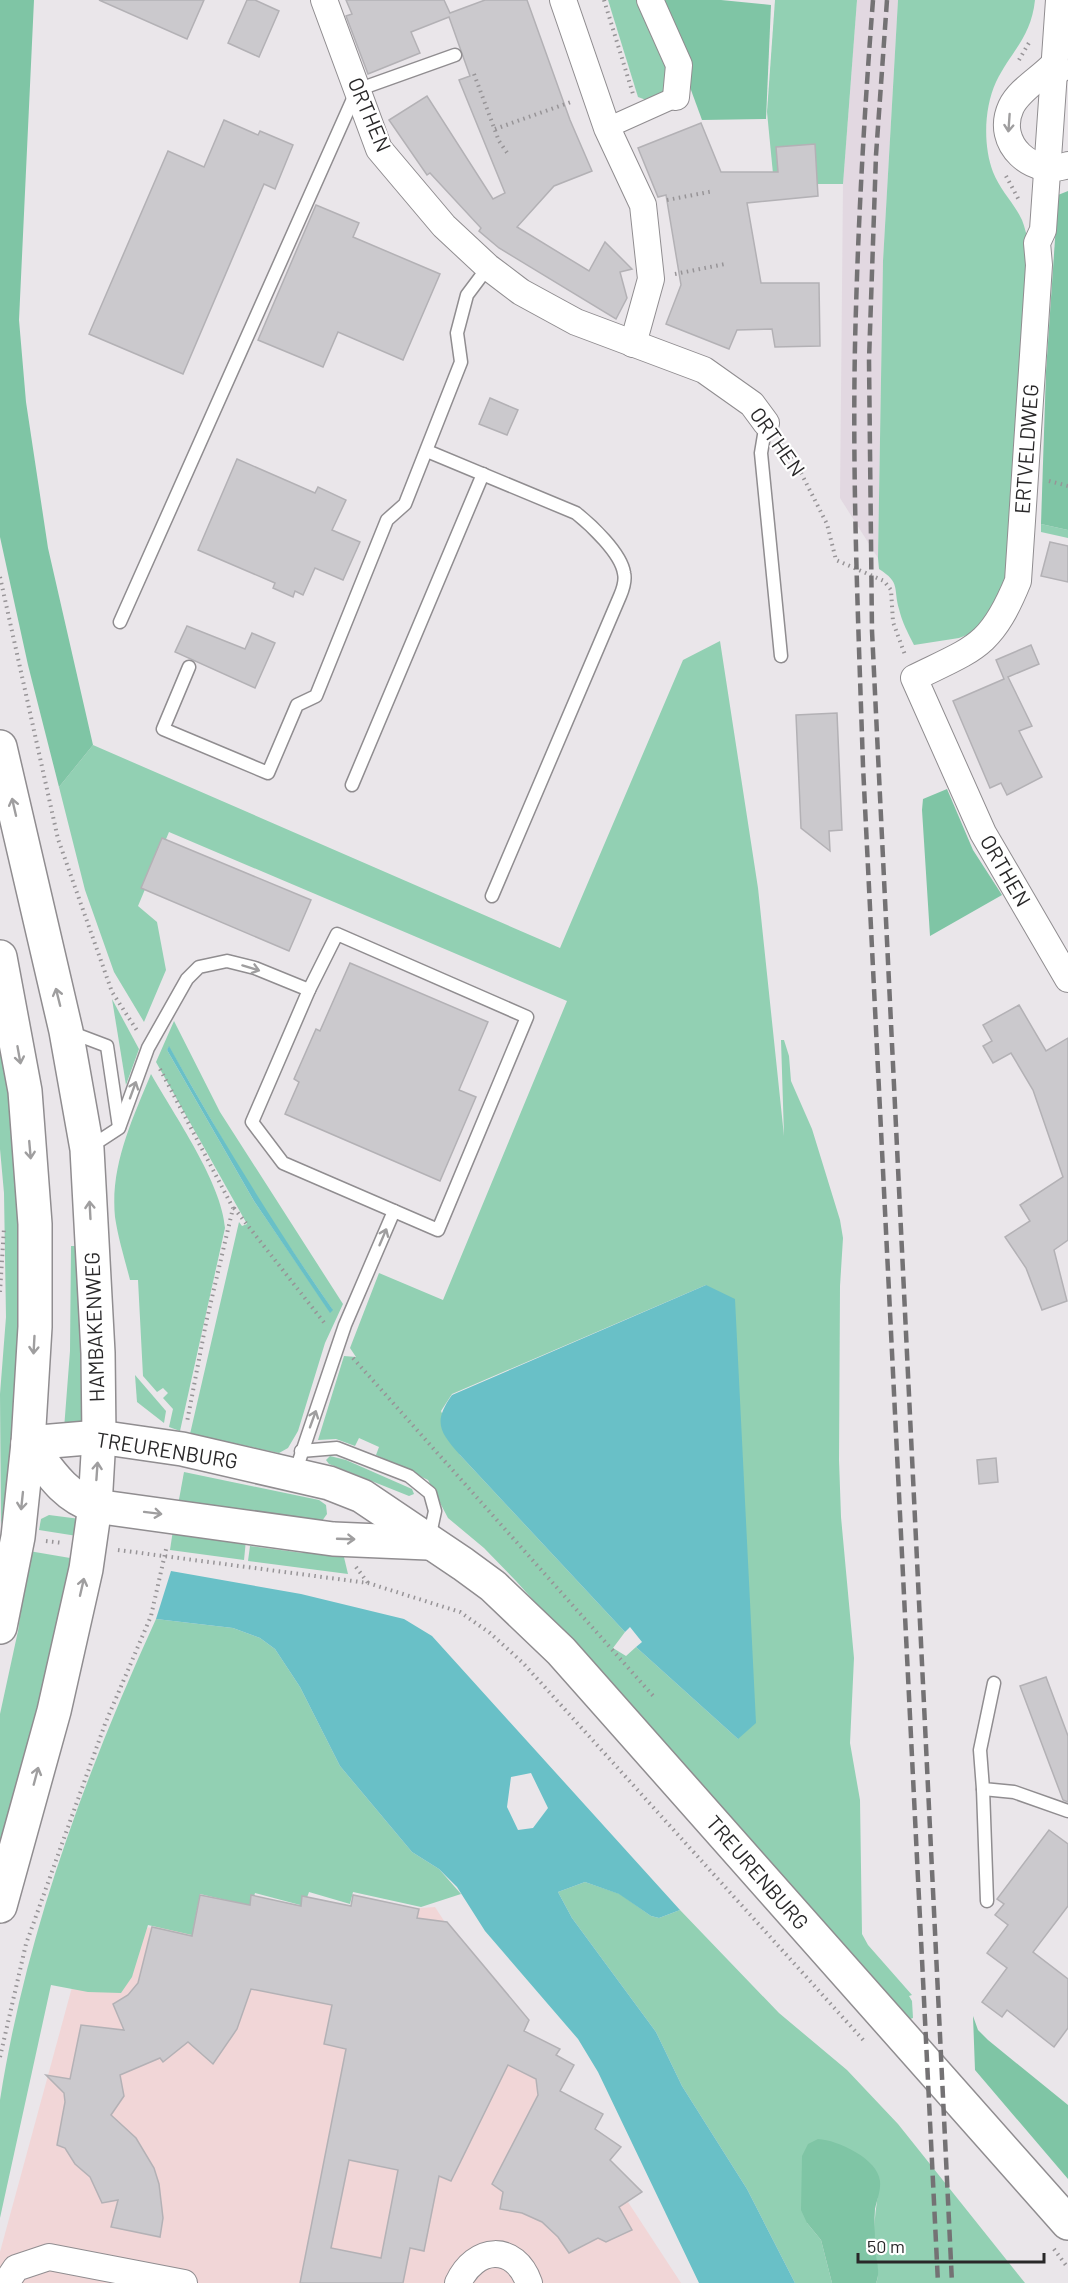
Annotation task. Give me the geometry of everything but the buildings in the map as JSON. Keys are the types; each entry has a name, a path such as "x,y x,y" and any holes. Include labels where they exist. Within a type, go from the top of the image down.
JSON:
{"main road":[{"name":"HAMBAKENWEG","path":"0,747 66,1031 87,1149 98,1353 99,1437 90,1546 54,1711 0,1906"},
{"path":"0,957 25,1091 33,1185 34,1327 28,1443 18,1537 0,1627"},
{"name":"TREURENBURG","path":"28,1443 99,1437 298,1462 329,1483 362,1496 493,1586 561,1651 1068,2223"},
{"path":"28,1443 63,1489 80,1502 95,1506 333,1539 428,1543"}],"street":[{"name":"ORTHEN","path":"324,0 379,149 444,226 488,267 520,292 576,322 704,370 752,404 766,423"},
{"path":"563,0 607,128 643,205 651,279 633,344"},
{"path":"607,128 676,97 679,65 650,0"},
{"name":"ERTVELDWEG","path":"914,678 974,648 984,640 1001,621 1018,581 1039,265 1037,243 1043,230 1056,167 1061,72 1059,0"},
{"path":"1056,167 1023,159 1013,148 1008,135 1007,121 1011,107 1019,95 1061,72"},
{"name":"ORTHEN","path":"914,678 983,833 1068,979"},
{"path":"458,2283 470,2263 484,2254 502,2255 517,2264 529,2283"},
{"path":"6,2283 16,2268 49,2256 184,2283"}],"lane":[{"path":"120,622 357,90 454,55"},
{"path":"189,667 164,729 268,773 297,705 316,696 387,520 405,504 461,362 457,333 467,295 488,267"},
{"path":"766,423 762,453 781,656"},
{"path":"427,451 576,513 590,523 621,562 624,573 620,597 492,896"},
{"path":"352,785 483,474"},
{"path":"337,934 527,1017 438,1230 283,1163 252,1122 309,990 337,934"},
{"path":"87,1149 119,1128 148,1048 187,979 199,967 227,961 255,968 309,990"},
{"path":"66,1031 107,1046 119,1128"},
{"path":"298,1462 340,1343 394,1211"},
{"path":"298,1462 337,1448 409,1476 430,1493 435,1511 428,1543"},
{"path":"987,1901 980,1750 994,1683"},
{"path":"983,1790 1014,1792 1068,1811"}],"path":[{"path":"604,0 639,114"},
{"path":"474,74 495,129 508,154"},
{"path":"495,129 594,94"},
{"path":"643,205 714,191"},
{"path":"651,279 725,264"},
{"name":"ORTHEN","path":"766,423 798,467 827,524 836,560 888,585 897,637 914,678"},
{"path":"233,1208 340,1343 655,1698"},
{"path":"18,1537 368,1583 460,1612 490,1633 523,1663 658,1811"}],"shaded area":[{"path":"857,0 898,0 883,261 878,558 840,498 843,184"},
{"path":"435,1907 681,2283 0,2283 0,2252 87,1932"}],"green space":[{"path":"0,0 34,0 19,320 26,402 48,548 93,745 59,787 28,665 0,537"},
{"path":"608,0 644,0 673,88 649,101 638,97"},
{"path":"658,0 721,0 771,5 766,119 702,120"},
{"path":"775,0 857,0 843,184 774,184 767,112"},
{"path":"898,0 1035,0 1025,34 992,92 986,127 986,139 993,172 1022,220 1029,242 1004,601 980,630 959,638 914,645 902,618 895,586 891,578 879,569 878,558 883,261"},
{"path":"1068,191 1068,530 1041,524 1046,372 1058,195"},
{"path":"1041,524 1068,530 1068,538 1041,532"},
{"path":"720,641 758,888 784,1136 781,1040 784,1040 789,1056 791,1081 812,1129 840,1220 843,1238 840,1286 839,1460 841,1517 854,1658 850,1743 860,1800 862,1934 868,1945 912,1995 909,1996 912,2001 913,2018 910,2019 516,1581 484,1548 448,1518 428,1480 376,1455 379,1447 359,1438 355,1446 336,1439 318,1440 344,1356 356,1357 350,1348 379,1273 443,1300 567,1001 169,832 138,906 157,922 166,970 144,1022 114,972 85,890 59,787 93,745 560,948 683,660","holes":["706,1285 738,1739 636,1647 626,1656 613,1648 625,1632 460,1455 441,1411 452,1394"]},
{"path":"947,789 973,850 1002,895 930,936 923,799"},
{"path":"112,999 139,1049 126,1085"},
{"path":"0,1014 15,1122 23,1291 10,1473 1,1526 0,1394 6,1317 4,1193 0,1149"},
{"path":"174,1021 220,1112 343,1304 325,1343 298,1431 288,1448 279,1453 190,1434 239,1222 242,1226 247,1224 156,1062","holes":["169,1047 257,1199 332,1309 330,1312 254,1201 167,1050"]},
{"path":"151,1074 206,1170 222,1210 225,1228 180,1431 169,1427 173,1409 163,1398 168,1393 163,1388 157,1392 143,1376 138,1280 130,1280 115,1217 114,1198 119,1161"},
{"path":"71,1246 81,1246 89,1431 64,1429 70,1351"},
{"path":"135,1375 166,1411 164,1423 137,1402"},
{"path":"330,1456 346,1460 412,1489 414,1494 409,1496 329,1464 326,1460"},
{"path":"184,1472 319,1500 326,1505 327,1514 322,1521 178,1505"},
{"path":"49,1515 80,1519 77,1536 39,1530 41,1519"},
{"path":"173,1530 246,1540 244,1560 170,1550"},
{"path":"250,1546 303,1553 305,1548 343,1553 348,1574 248,1561"},
{"path":"29,1551 76,1559 0,1865 0,1714 18,1631"},
{"path":"156,1619 233,1628 260,1638 275,1649 300,1687 340,1766 412,1852 439,1869 461,1894 421,1907 353,1892 350,1904 309,1892 304,1906 255,1893 251,1906 200,1894 192,1935 148,1925 132,1977 121,1993 88,1992 51,1985 0,2218 0,2100 11,2038 26,1976 42,1915 83,1794"},
{"path":"585,1882 620,1894 651,1916 659,1918 680,1910 779,2013 847,2070 898,2124 1025,2283 876,2283 878,2271 874,2233 880,2182 807,2223 821,2240 832,2283 795,2283 747,2189 682,2086 656,2032 572,1918 558,1892"},
{"path":"973,2016 978,2030 988,2040 1068,2105 1068,2179 975,2070"},
{"path":"818,2139 836,2143 856,2152 865,2158 878,2173 880,2184 875,2209 878,2274 876,2283 832,2283 821,2240 807,2223 801,2210 802,2156 808,2144"}],"water":[{"path":"169,1046 248,1180 333,1310 330,1313 254,1201 167,1050"},
{"path":"706,1285 735,1299 756,1723 738,1739 636,1647 642,1642 630,1627 625,1632 460,1455 443,1433 441,1426 442,1412 452,1395"},
{"path":"171,1571 301,1594 404,1619 432,1636 680,1910 659,1918 651,1916 619,1894 585,1882 558,1892 572,1918 656,2032 682,2086 747,2189 795,2283 699,2283 598,2072 578,2039 485,1931 457,1887 439,1869 412,1852 340,1766 300,1687 275,1649 260,1638 233,1628 156,1619","holes":["531,1773 548,1808 533,1828 518,1830 507,1807 511,1777"]}],"railway":[{"path":"873,0 856,308 854,422 857,594 863,766 938,2283"},
{"path":"887,0 876,155 869,360 872,631 952,2283"}]}
